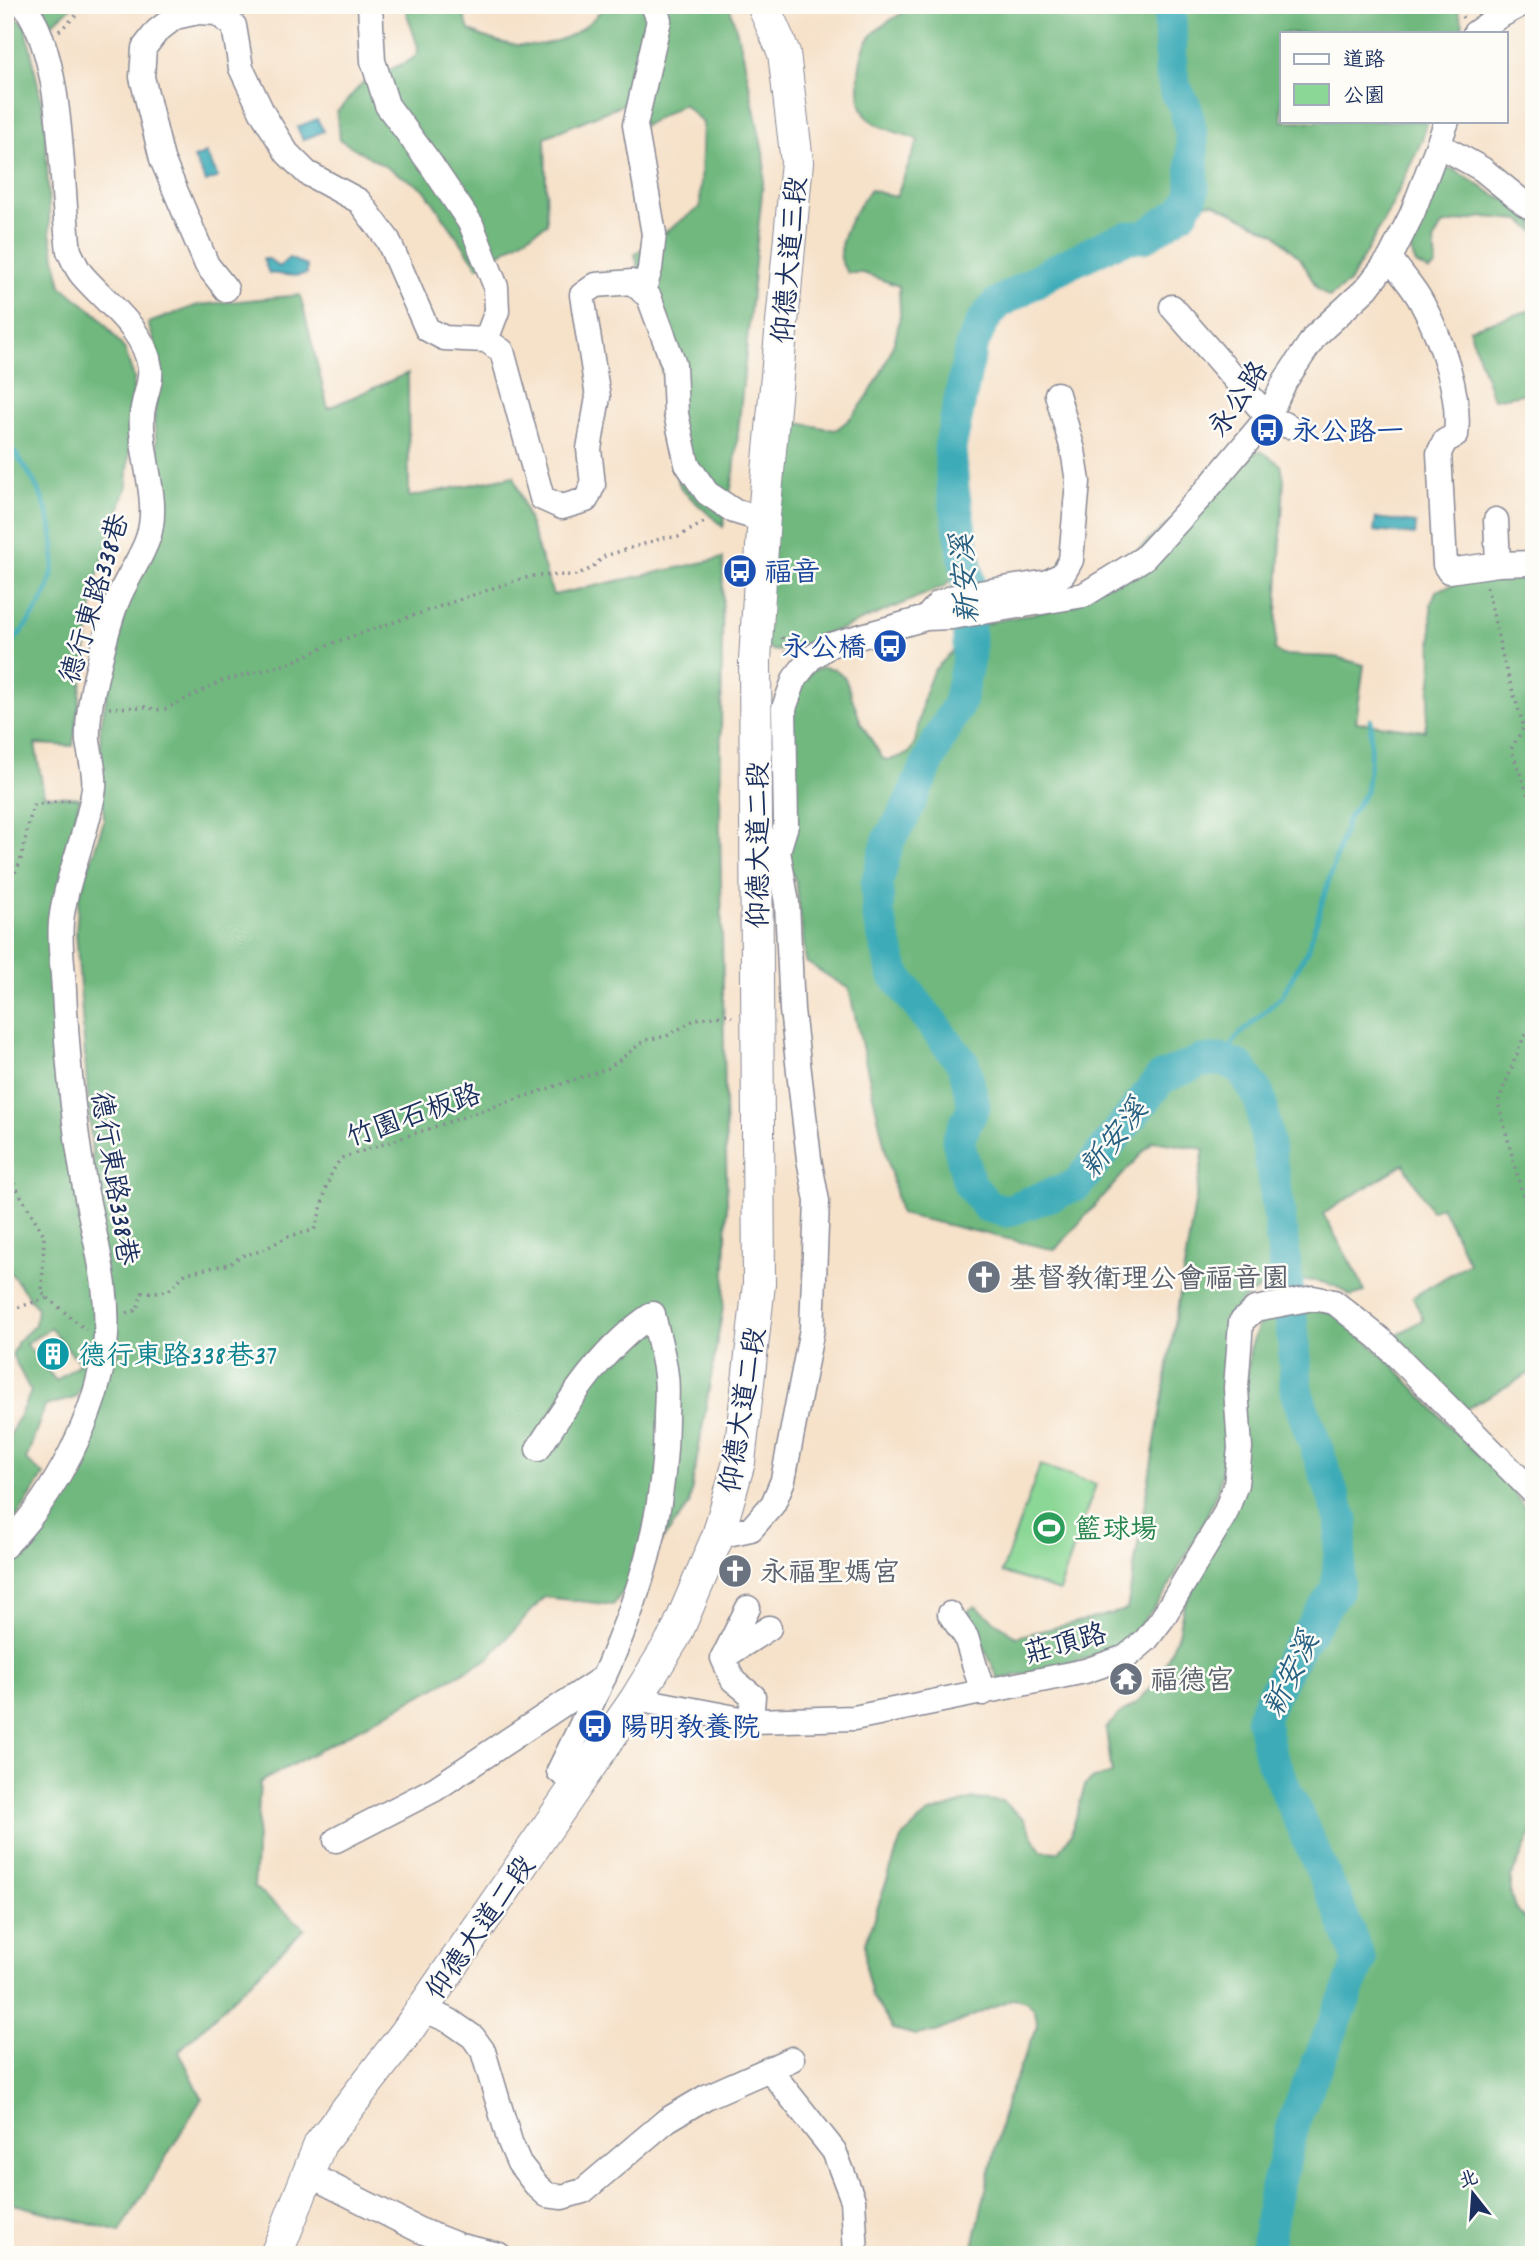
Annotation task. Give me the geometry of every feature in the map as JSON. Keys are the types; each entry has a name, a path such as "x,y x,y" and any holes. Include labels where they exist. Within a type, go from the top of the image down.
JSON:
{"main road":[{"name":"仰德大道三段","path":"763,5 784,53 797,162 764,520"},
{"name":"仰德大道二段","path":"276,2255 320,2144 423,2009 636,1699 676,1634 718,1536 739,1462 759,1284 768,851 755,660 764,520"}],"street":[{"name":"德行東路338巷","path":"5,1546 33,1516 60,1473 83,1423 105,1346 106,1327 99,1255 76,1128 66,1024 61,925 67,887 88,820 94,782 88,736 96,677 117,601 149,536 152,495 143,449 142,414 151,372 146,348 120,314 79,272 69,251 57,106 41,35 24,5"},
{"path":"370,5 373,61 387,105 471,224 496,287 497,311 486,340"},
{"path":"643,292 650,269 654,234 635,125 659,20 653,5"},
{"path":"1476,32 1520,5"},
{"path":"226,289 207,265 162,159 142,77 144,48 157,31 175,17 198,12 234,15 241,68 263,114 287,153 307,173 359,201 388,240 427,329 444,338 486,340 502,351 542,498 562,507 586,499 593,485 589,449 598,397 582,295 596,285 632,282 649,297 674,365 676,414 687,464 707,493 734,511 764,520"},
{"name":"永公路","path":"987,601 1084,595 1143,558 1204,493 1278,421 1285,381 1315,336 1367,288 1390,258 1412,214 1447,122"},
{"path":"1439,145 1482,169 1534,209"},
{"path":"1390,258 1422,301 1443,353 1458,416 1456,435 1445,442 1439,453 1445,565 1449,571 1534,562"},
{"path":"1172,307 1278,421"},
{"path":"718,1536 751,1529 773,1504 783,1480 812,1329 817,1201 809,1158 794,1024 787,903 768,851 786,825 783,708 795,678 810,659 830,645 926,618 953,607 987,601 1048,582 1063,574 1071,561 1078,482 1073,450 1056,394"},
{"path":"1490,566 1496,520"},
{"name":"莊頂路","path":"636,1699 751,1721 853,1718 1085,1671 1126,1657 1146,1640 1163,1619 1225,1514 1236,1484 1240,1448 1236,1388 1238,1342 1241,1322 1255,1309 1313,1298 1334,1301 1379,1338 1534,1493"},
{"path":"538,1449 578,1386 636,1325 653,1314 666,1377 666,1448 656,1529 630,1615 605,1676 559,1772 578,1783"},
{"path":"723,1658 748,1608"},
{"path":"950,1615 966,1637 983,1693"},
{"path":"723,1658 769,1628"},
{"path":"723,1658 733,1680 752,1696 751,1721"},
{"path":"336,1840 435,1789 605,1676"},
{"path":"423,2009 450,2021 472,2037 483,2051 510,2142 519,2163 547,2195 562,2197 583,2191 667,2120 706,2097 792,2059"},
{"path":"769,2069 834,2151 853,2200 856,2255"},
{"path":"308,2175 419,2230 460,2246 499,2255"}],"path":[{"path":"41,35 54,35 80,12 108,5"},
{"path":"100,702 108,708 164,709 222,681 287,664 336,642 453,601 534,576 575,575 590,569 605,556 663,538 678,537 718,514"},
{"path":"1490,566 1504,663 1524,726 1511,749 1531,803 1534,836"},
{"path":"5,891 20,863 33,805 81,799 94,782"},
{"path":"1534,925 1530,937 1534,946"},
{"name":"竹園石板路","path":"106,1327 110,1318 137,1310 142,1293 168,1291 186,1273 230,1265 241,1256 261,1251 289,1236 314,1230 321,1214 331,1170 342,1158 609,1068 645,1040 667,1036 696,1019 727,1013 734,1019 734,1026"},
{"path":"1534,1023 1523,1039 1498,1102 1534,1238"},
{"path":"5,1164 44,1235 42,1293 85,1330 102,1332 106,1327"},
{"path":"5,1312 47,1298"}],"green space":[{"path":"5,5 26,27 45,119 50,233 61,286 98,315 125,350 134,378 127,486 95,583 73,746 35,744 44,795 80,798 52,924 98,1312 91,1371 75,1398 45,1406 26,1460 44,1475 5,1536 5,1445 31,1392 12,1355 18,1341 35,1325 37,1308 5,1265","holes":["50,1328 80,1363 56,1381 26,1344"]},
{"path":"35,5 74,5 49,26"},
{"path":"404,5 460,5 469,30 506,43 525,45 560,40 592,20 606,5 729,5 742,49 765,162 734,473 723,527 681,489 664,440 666,394 660,357 635,254 700,207 703,123 683,104 644,126 633,100 545,137 547,224 478,267 424,189 340,140 337,112 364,81 417,55 418,47"},
{"path":"917,5 1456,5 1463,24 1459,32 1280,32 1280,122 1427,122 1422,140 1391,207 1349,283 1329,297 1317,288 1302,261 1276,234 1213,203 1169,207 1143,224 1103,236 999,294 974,315 945,426 940,466 950,508 957,565 955,575 945,586 808,643 779,651 772,650 763,642 783,425 793,422 835,430 847,421 878,378 898,328 899,286 863,273 848,273 842,264 840,253 851,219 870,190 896,197 918,140 873,122 861,104 861,56 872,36 890,20"},
{"path":"1441,169 1453,169 1498,197 1534,212 1534,231 1521,220 1484,217 1442,225 1434,240 1436,266 1429,271 1416,264 1406,239"},
{"path":"300,295 328,408 408,373 409,497 514,476 553,595 723,558 720,826 727,1208 724,1302 689,1505 613,1605 544,1597 488,1659 260,1782 254,1887 305,1928 179,2051 202,2098 120,2232 10,2203 5,2209 5,1561 21,1548 50,1508 99,1409 93,1167 76,931 79,896 104,821 100,729 118,639 162,482 154,423 159,356 148,323 198,305"},
{"path":"1534,309 1534,392 1493,399 1469,329"},
{"path":"1261,451 1281,465 1284,479 1275,650 1282,655 1336,657 1364,665 1356,722 1425,731 1432,672 1431,604 1436,591 1468,579 1534,573 1534,1371 1466,1409 1393,1338 1423,1319 1413,1297 1469,1263 1441,1206 1431,1211 1404,1164 1323,1214 1364,1292 1351,1296 1328,1284 1299,1280 1258,1290 1244,1299 1238,1308 1232,1320 1224,1450 1219,1486 1206,1518 1166,1592 1131,1637 1108,1653 999,1680 968,1611 975,1606 1016,1637 1127,1610 1204,1149 1153,1141 1055,1250 900,1214 849,989 806,962 796,882 783,852 788,708 812,671 823,667 835,669 845,678 861,723 883,759 889,760 908,754 915,743 924,695 933,671 976,628 992,622 1075,605 1249,453"},
{"path":"1319,1309 1338,1315 1392,1364 1505,1482 1534,1519 1534,1828 1511,1877 1511,1895 1515,1908 1534,1927 1534,2255 971,2255 1006,2101 1037,2026 1037,2020 1029,2004 1014,1998 936,2032 915,2035 893,2029 872,1996 866,1971 865,1944 901,1839 927,1814 973,1799 1002,1801 1023,1818 1041,1851 1059,1852 1071,1834 1085,1785 1094,1778 1112,1774 1106,1729 1119,1714 1138,1702 1160,1677 1178,1634 1183,1608 1200,1577 1244,1407 1250,1349 1260,1322 1278,1314"},
{"name":"籃球場","path":"1040,1465 1096,1484 1059,1591 1002,1572"}],"water":[{"path":"317,119 324,131 303,140 297,127"},
{"path":"206,153 218,177 206,182 194,158"},
{"path":"289,258 307,266 307,274 294,276 269,273 263,259 269,259 279,267"},
{"path":"1376,518 1416,523 1415,535 1374,531"}],"waterway":[{"name":"新安溪","path":"1170,5 1171,70 1175,88 1186,109 1192,139 1193,193 1183,211 1144,237 1128,237 1107,245 1053,271 997,304 983,321 971,347 950,448 953,489 968,577 969,654 959,703 903,817 889,839 877,883 878,914 894,974 964,1065 974,1106 958,1140 969,1183 987,1206 1007,1211 1077,1185 1161,1078 1201,1061 1223,1060 1240,1067 1260,1098 1278,1205 1294,1346 1296,1391 1342,1520 1337,1589 1292,1657 1262,1717 1270,1755 1339,1908 1360,1962 1296,2115 1274,2199 1266,2255"},
{"path":"5,442 26,469 43,500 49,517 54,551 51,580 42,602 5,651"},
{"path":"1223,1060 1236,1038 1282,996 1308,949 1348,818 1366,792 1371,720"}],"place":[{"name":"永公路一","path":"1267,430"},
{"name":"福音","path":"740,571"},
{"name":"永公橋","path":"890,646"},
{"name":"基督教衛理公會福音園","path":"984,1277"},
{"name":"德行東路338巷37","path":"53,1354"},
{"name":"籃球場","path":"1049,1528"},
{"name":"永福聖媽宮","path":"735,1571"},
{"name":"福德宮","path":"1126,1679"},
{"name":"陽明教養院","path":"595,1726"}]}
